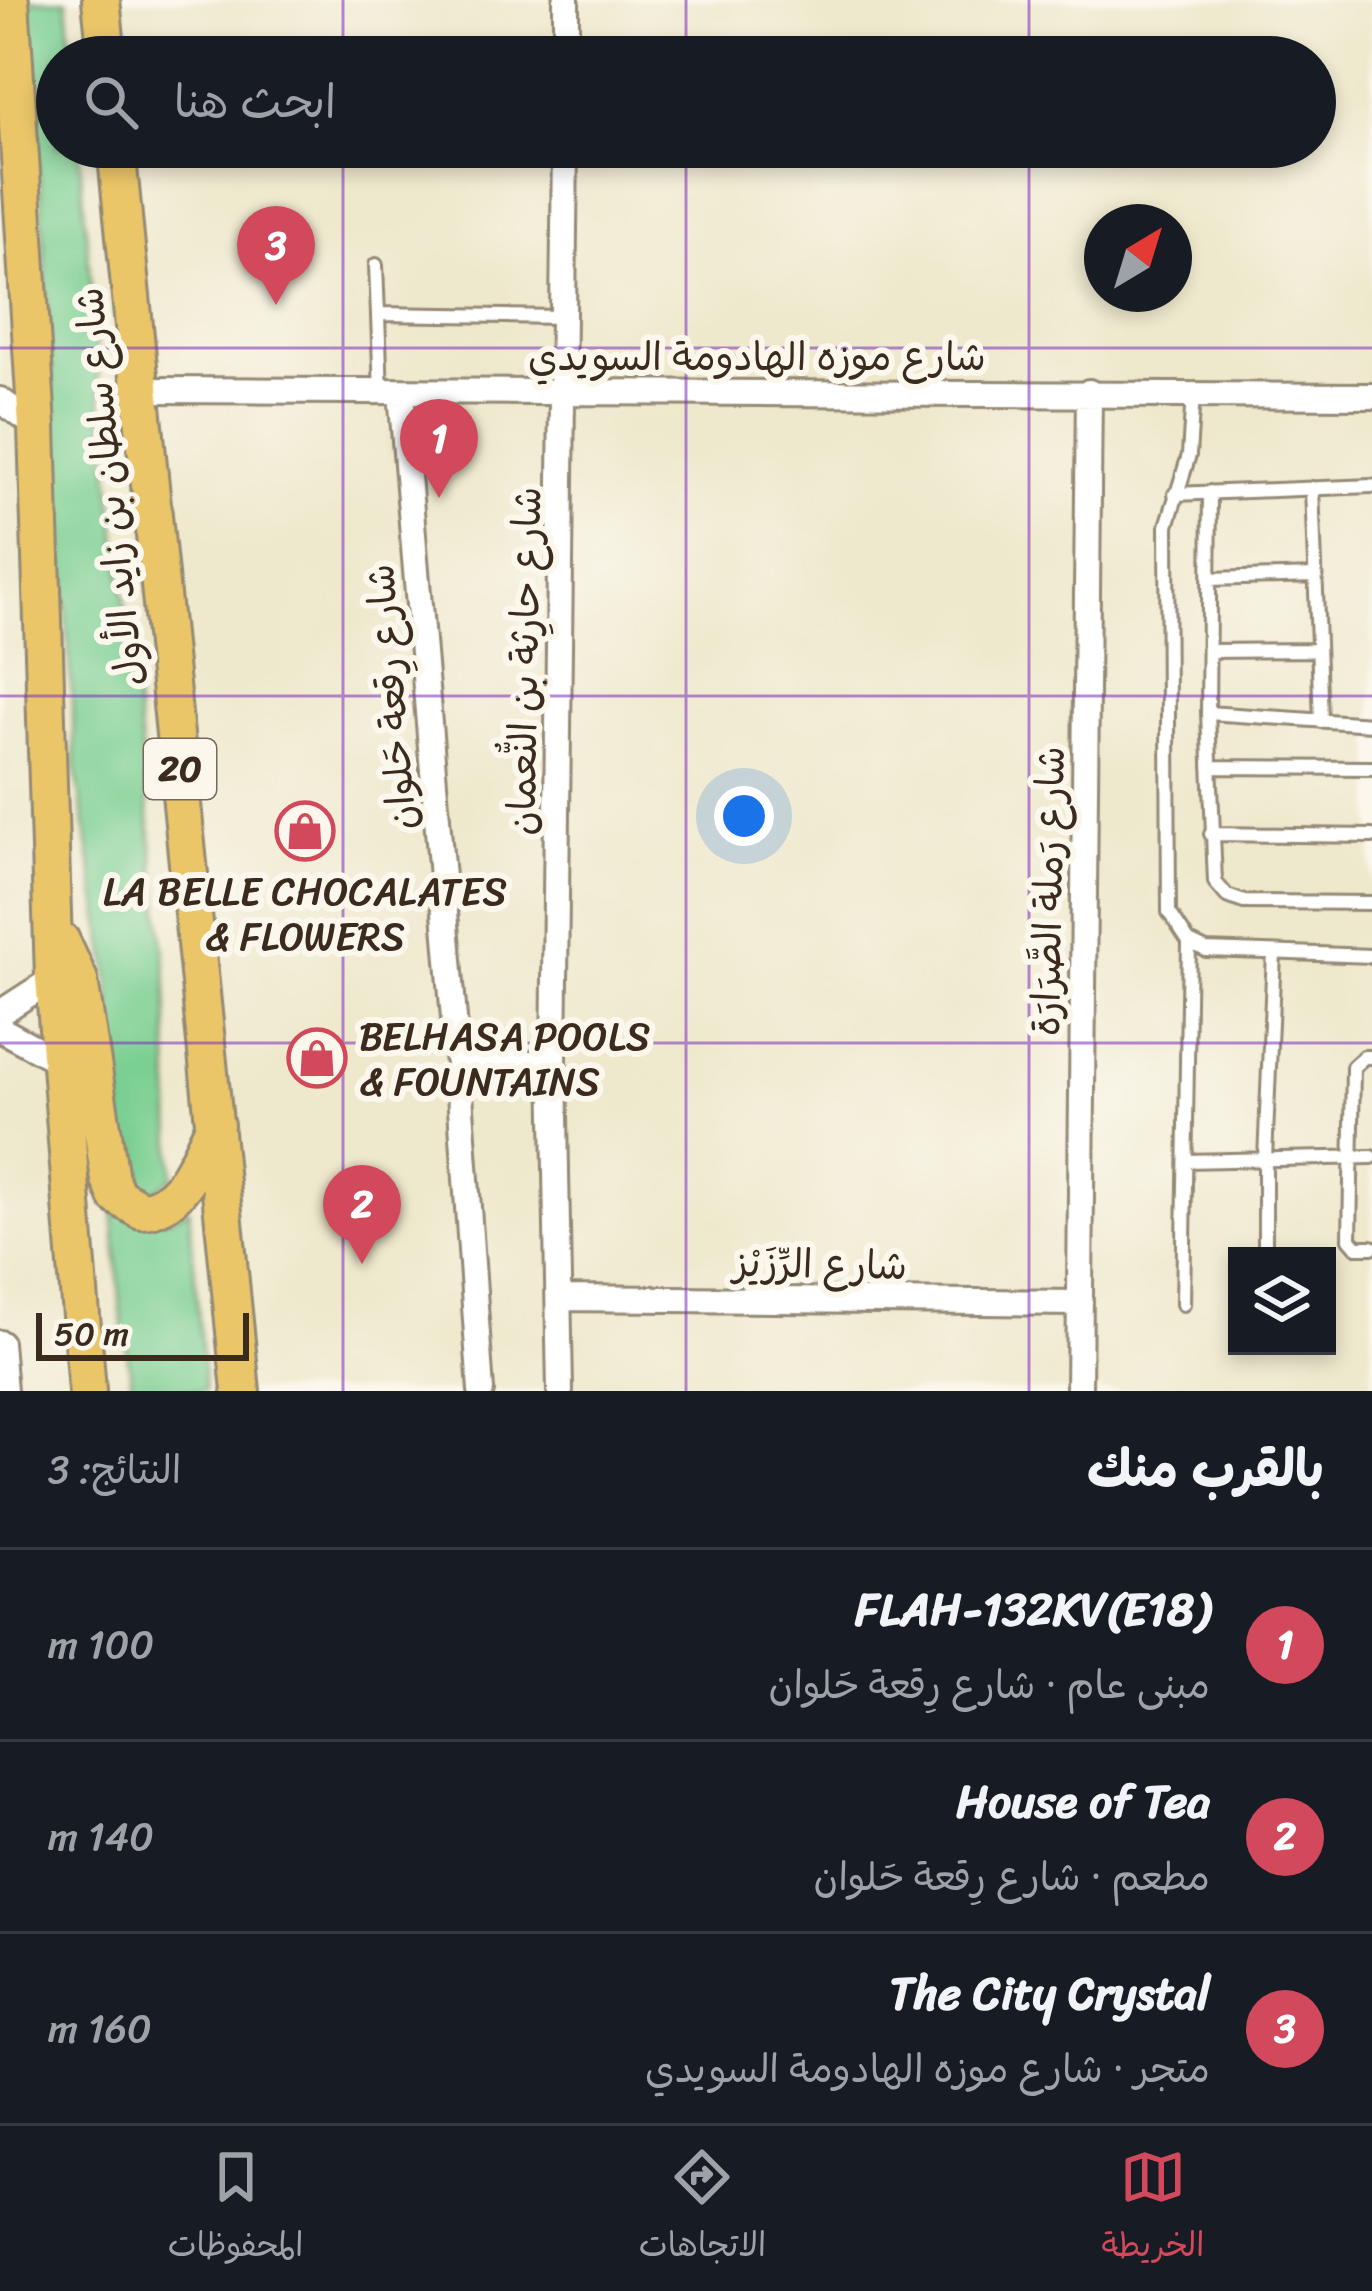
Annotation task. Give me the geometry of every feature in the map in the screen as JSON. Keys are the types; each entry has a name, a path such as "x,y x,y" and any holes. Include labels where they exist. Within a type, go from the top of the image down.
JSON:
{"main road":[{"name":"شارع سلطان بن زايد الأول","path":"10,0 37,427 54,978 87,1391"},
{"path":"104,3 106,36"},
{"name":"شارع سلطان بن زايد الأول","path":"118,168 241,1391"},
{"path":"53,927 79,980 110,1179 117,1196 141,1210 166,1204 181,1187 215,1125"}],"street":[{"path":"566,0 566,36"},
{"name":"شارع حارِثة بن النُّعمان","path":"560,1391 554,1062 566,168"},
{"name":"شارع موزه الهادومة السويدي","path":"142,390 1372,396"},
{"name":"شارع رَملة الصَّرَارَة","path":"1079,1391 1089,392"},
{"name":"شارع رِقعة حَلوان","path":"391,393 458,1066 481,1391"},
{"path":"0,400 37,427"},
{"path":"0,1013 54,978"},
{"path":"0,1029 61,1062"},
{"path":"458,1066 554,1062"},
{"name":"شارع الرِّزَيْز","path":"559,1298 1080,1303"},
{"path":"0,1343 4,1391"}],"lane":[{"path":"376,265 378,314 391,393"},
{"path":"378,314 564,317"},
{"path":"1193,393 1189,455 1167,526 1169,912 1190,942 1206,950 1372,956"},
{"path":"1174,494 1372,486"},
{"path":"1312,488 1322,721"},
{"path":"1210,492 1212,874 1220,890 1235,900 1372,904"},
{"path":"1209,579 1316,577"},
{"path":"1209,651 1318,650"},
{"path":"1208,713 1372,724"},
{"path":"1210,766 1372,768"},
{"path":"1211,835 1372,836"},
{"path":"1184,1304 1190,942"},
{"path":"1265,1247 1274,953"},
{"path":"1372,1057 1353,1066 1349,1157 1350,1239 1357,1247 1372,1247"},
{"path":"1186,1161 1372,1157"}],"green space":[{"path":"29,0 67,0 70,36 36,36 36,115"},
{"path":"39,168 81,168 98,372 166,964 173,1176 153,1192 135,1186 125,1169 108,966 76,770"},
{"path":"189,1209 205,1391 133,1391 113,1210 152,1220"}],"place":[{"name":"The City Crystal","path":"276,305"},
{"name":"FLAH-132KV(E18)","path":"439,498"},
{"name":"LA BELLE CHOCALATES & FLOWERS","path":"305,831"},
{"name":"BELHASA POOLS & FOUNTAINS","path":"317,1058"},
{"name":"House of Tea","path":"362,1264"}]}
